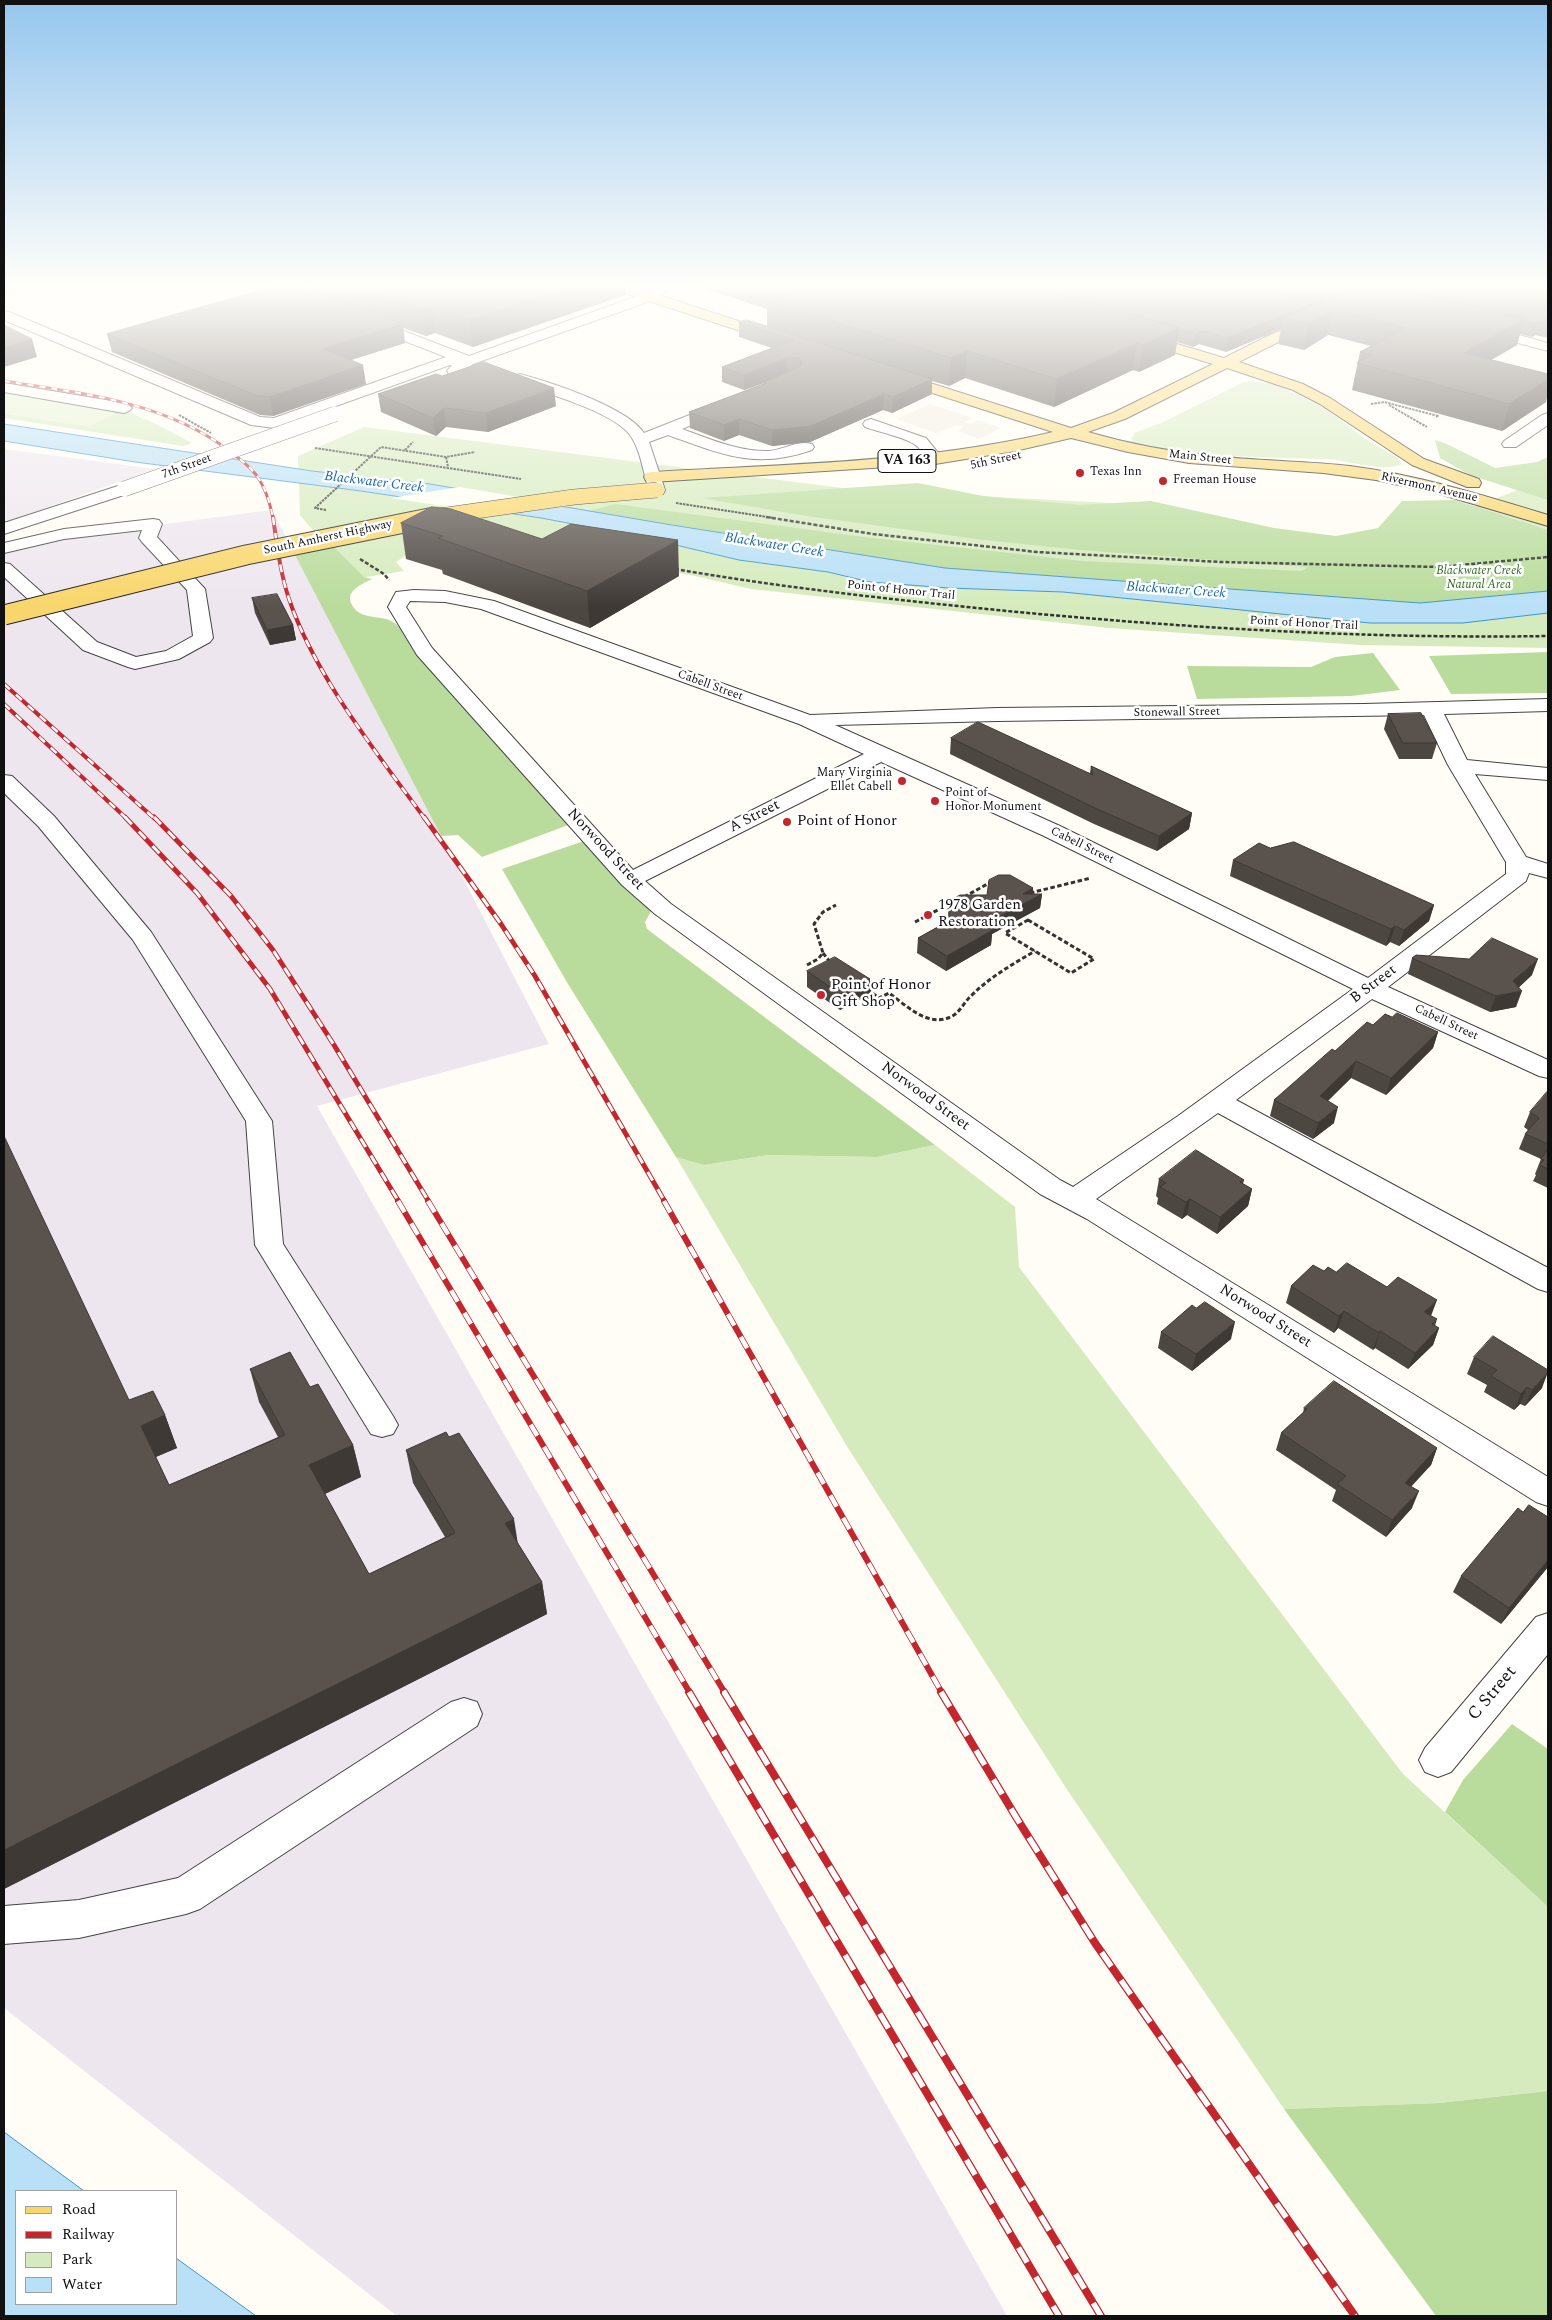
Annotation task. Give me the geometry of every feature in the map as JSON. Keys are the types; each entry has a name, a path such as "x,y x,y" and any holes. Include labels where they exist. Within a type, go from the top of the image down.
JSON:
{"main road":[{"name":"Main Street","path":"943,391 1088,438 1165,455 1308,467"},
{"name":"5th Street","path":"654,484 740,471 935,459 991,451 1071,433 1142,406 1171,391"},
{"name":"5th Street","path":"654,484 762,485 905,475 976,466 1088,438 1145,419 1202,391"},
{"name":"Rivermont Avenue","path":"1306,391 1325,401 1418,462 1477,492 1548,521"},
{"path":"1308,467 1341,466 1406,471 1412,469 1418,462"},
{"name":"Rivermont Avenue","path":"1308,467 1477,492 1548,508"},
{"name":"South Amherst Highway","path":"397,507 529,488 654,484"},
{"name":"South Amherst Highway","path":"4,615 290,546 413,520 522,502 654,484"},
{"name":"South Amherst Highway","path":"4,600 279,531"}],"street":[{"path":"28,391 124,408"},
{"path":"184,391 256,422 275,423 364,391"},
{"name":"7th Street","path":"4,529 124,489 399,391"},
{"path":"552,391 619,419 635,430 643,447 654,484"},
{"path":"643,447 667,429 738,400"},
{"path":"1510,444 1548,418"},
{"path":"871,424 920,441 935,459"},
{"path":"667,429 753,457 780,456 806,447"},
{"path":"4,548 64,534 153,524 148,538 196,589 203,638 172,655 135,663 90,646 4,568"},
{"name":"Cabell Street","path":"403,596 423,594 447,596 486,605 806,720 1052,831 1371,988 1548,1070"},
{"name":"Norwood Street","path":"403,596 397,607 424,651 630,880 672,915 1050,1187 1106,1217 1548,1493"},
{"name":"Stonewall Street","path":"806,720 907,716 1432,710 1548,705"},
{"path":"1432,710 1459,765 1517,862 1548,871"},
{"name":"A Street","path":"630,880 880,754"},
{"path":"1459,765 1488,770 1548,774"},
{"path":"4,781 46,822 143,937 259,1121 269,1245 382,1425"},
{"name":"B Street","path":"1074,1200 1216,1101 1371,988 1518,876 1517,862"},
{"path":"1216,1101 1548,1281"},
{"name":"C Street","path":"1438,1760 1548,1628"},
{"path":"4,1925 79,1919 186,1895 464,1714"}],"path":[{"path":"1426,427 1384,402 1438,416 1436,417"},
{"path":"405,450 413,442"},
{"path":"319,505 369,456 381,447 446,456 475,452"},
{"path":"369,456 528,480"},
{"path":"446,456 448,467"},
{"path":"676,503 873,534 1046,553 1221,562 1438,567 1548,557"},
{"path":"360,555 360,559 384,574 403,596"},
{"name":"Point of Honor Trail","path":"672,569 756,584 971,607 1178,626 1360,636 1548,636"},
{"path":"1023,890 1031,894 1086,881 1093,877"},
{"path":"963,897 993,881"},
{"path":"957,893 971,901"},
{"path":"914,922 955,901"},
{"path":"835,968 823,953 814,924 823,912 836,905"},
{"path":"1028,920 1094,959 1071,973 1035,951 1005,933 1028,920"},
{"path":"865,988 880,998 888,993 921,1017 933,1019 947,1018 956,1014 972,994 984,986 993,976 1035,951"},
{"path":"807,965 818,959 823,953"}],"shaded area":[{"path":"930,404 973,418 965,422 970,424 978,420 1001,428 979,439 957,431 964,427 957,425 936,433 896,419"},
{"path":"4,449 155,469 4,523"},
{"path":"272,510 549,1044 317,1106 1007,2316 397,2316 4,2008 4,545"}],"green space":[{"path":"4,391 18,391 117,409 148,420 192,443 183,446 4,418"},
{"path":"1225,391 1290,391 1325,408 1361,436 1399,459 1402,464 1375,467 1326,459 1211,454 1150,448 1128,442 1133,441 1131,438 1134,436 1134,433 1161,423"},
{"path":"4,392 98,407 117,412 89,427 4,414"},
{"name":"Blackwater Creek Natural Area","path":"364,427 858,490 1131,504 1238,534 1367,538 1440,520 1528,486 1548,483 1548,648 1361,645 1109,628 751,589 695,576 526,546 433,537 396,562 404,571 354,579 300,515 298,456"},
{"path":"1435,440 1495,468 1537,462 1548,457 1548,500 1470,475 1440,458"},
{"path":"918,483 983,496 1079,505 1151,501 1274,528 1336,536 1378,528 1402,501 1455,500 1548,530 1548,591 1420,603 945,568 589,511 615,504 864,537 1082,561 1302,571 1308,567 1081,550 984,540 807,516 702,498"},
{"path":"334,547 364,577 372,579 352,592 350,600 356,610 366,616 385,619 396,624 436,674 571,824 482,857 458,835 441,836 295,555"},
{"path":"1548,652 1548,693 1451,694 1429,656"},
{"path":"1373,653 1400,690 1351,696 1197,699 1187,666 1311,667 1335,657"},
{"path":"584,841 653,908 645,922 647,929 935,1145 877,1157 768,1155 704,1165 676,1157 568,984 502,869"},
{"path":"935,1145 1015,1207 1019,1267 1403,1774 1548,1907 1548,2091 1439,2103 1284,2109 1066,1788 848,1448 676,1157 704,1165 768,1155 877,1157"},
{"path":"1512,1724 1548,1749 1548,1907 1445,1812 1463,1780"},
{"path":"1548,2091 1548,2316 1436,2316 1284,2109 1439,2103"}],"water":[{"name":"Blackwater Creek","path":"4,424 312,471 430,484 672,525 945,568 1420,603 1548,591 1548,613 1463,623 1370,623 1063,592 949,588 870,582 828,572 739,560 642,537 541,518 361,491 135,462 4,441"},
{"path":"4,2132 83,2190 15,2190 15,2305 178,2305 178,2259 256,2316 4,2316"}],"pier":[{"path":"460,487 571,506 500,515 391,498"}],"building":[{"path":"246,391 287,391 270,397 257,396"},
{"path":"386,391 545,391 486,413 444,408 433,418 378,394"},
{"path":"744,391 905,391 893,397 884,394 811,426 772,430 739,419 724,425 689,412"},
{"path":"1462,391 1529,391 1509,404"},
{"path":"432,507 451,509 542,539 571,524 678,540 587,591 438,538 443,536 401,523"},
{"path":"277,594 293,625 267,630 252,598"},
{"path":"1421,713 1437,743 1403,743 1388,714"},
{"path":"978,722 1093,775 1091,766 1192,813 1159,836 1097,809 951,738"},
{"path":"1294,842 1434,905 1404,930 1395,926 1391,929 1233,860 1259,843 1270,848"},
{"path":"999,875 1010,875 1033,888 1023,894 1042,894 984,925 993,930 947,956 918,938 952,919 949,918 949,901 960,895 987,895 989,880"},
{"path":"1492,938 1538,959 1513,981 1522,991 1496,996 1412,958 1416,955 1469,959"},
{"path":"835,957 870,979 840,994 807,971"},
{"path":"1397,1013 1438,1032 1391,1078 1356,1061 1320,1096 1338,1107 1318,1123 1274,1100 1332,1049 1335,1051 1367,1022 1373,1025 1385,1014 1392,1017"},
{"path":"1547,1092 1548,1144 1525,1134 1539,1118 1530,1112"},
{"path":"4,1136 129,1400 153,1391 165,1415 141,1426 169,1485 285,1435 250,1369 290,1352 310,1387 318,1384 353,1445 309,1465 369,1574 455,1533 406,1450 446,1432 449,1437 459,1433 514,1519 505,1523 542,1582 4,1850"},
{"path":"1196,1150 1244,1180 1240,1182 1252,1189 1220,1217 1190,1199 1186,1202 1160,1187 1166,1183 1159,1179"},
{"path":"1548,1150 1548,1169 1539,1165 1544,1160 1541,1159"},
{"path":"1347,1263 1387,1287 1398,1277 1437,1300 1424,1312 1437,1319 1432,1324 1439,1328 1415,1353 1344,1311 1339,1316 1291,1286 1313,1265 1324,1271 1328,1267 1336,1272"},
{"path":"1205,1302 1235,1322 1196,1354 1161,1332 1192,1305 1196,1308"},
{"path":"1493,1336 1548,1370 1532,1390 1527,1387 1521,1394 1491,1376 1497,1370 1474,1357"},
{"path":"1334,1381 1437,1448 1405,1483 1419,1491 1392,1520 1337,1484 1346,1476 1281,1433 1307,1409 1304,1408"},
{"path":"1529,1505 1548,1517 1548,1560 1509,1608 1461,1576 1518,1508 1523,1512"}],"railway":[{"path":"70,391 150,410 203,434 228,450 254,472 265,491 273,518"},
{"path":"273,517 286,589 300,628 314,657 368,741 425,819"},
{"path":"4,684 155,819"},
{"path":"4,704 126,818"},
{"path":"154,817 231,896 273,950 334,1045 429,1202"},
{"path":"424,817 501,924 535,976 665,1202"},
{"path":"126,818 197,893 270,989 399,1202"},
{"path":"398,1201 690,1693"},
{"path":"428,1201 725,1693"},
{"path":"664,1201 942,1693"},
{"path":"689,1692 1059,2316"},
{"path":"724,1692 1101,2316"},
{"path":"941,1692 1095,1943 1355,2316"}],"place":[{"name":"Texas Inn","path":"1080,473"},
{"name":"Freeman House","path":"1163,481"},
{"name":"Mary Virginia Ellet Cabell","path":"902,781"},
{"name":"Point of Honor Monument","path":"935,801"},
{"name":"Point of Honor","path":"787,822"},
{"name":"1978 Garden Restoration","path":"928,915"},
{"name":"Point of Honor Gift Shop","path":"821,995"}]}
